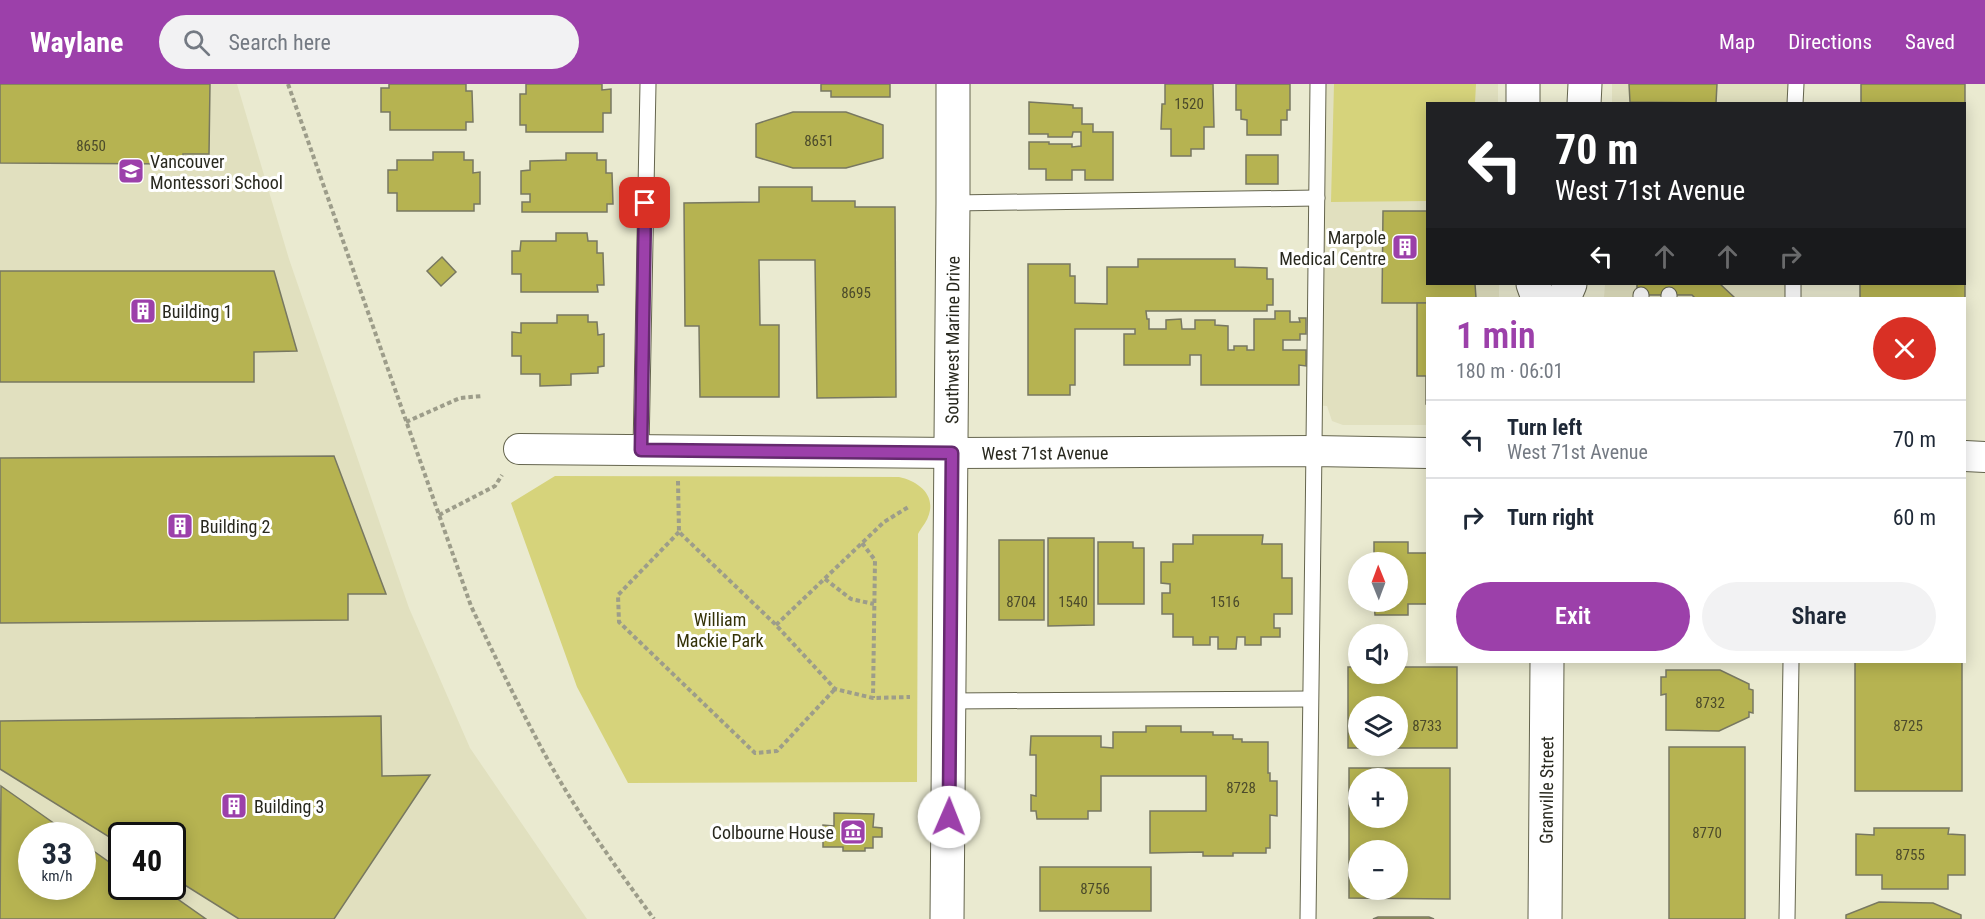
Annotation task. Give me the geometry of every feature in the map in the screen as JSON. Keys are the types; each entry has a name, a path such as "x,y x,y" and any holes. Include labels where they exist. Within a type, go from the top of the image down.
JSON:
{"street":[{"name":"Southwest Marine Drive","path":"947,919 953,84"},
{"path":"1523,84 1523,102"},
{"path":"1584,102 1585,84"},
{"name":"West 71st Avenue","path":"519,449 952,453 1314,451 1426,453"},
{"path":"1966,456 1985,457"},
{"name":"Granville Street","path":"1545,919 1547,663"}],"lane":[{"path":"641,450 648,84"},
{"path":"1308,919 1318,84"},
{"path":"1796,84 1796,102"},
{"path":"953,203 1317,198"},
{"path":"1786,919 1791,663"},
{"path":"950,701 1310,699"}],"path":[{"path":"288,84 471,606 510,689 550,764 590,828 654,919"},
{"path":"406,422 460,398 482,396"},
{"path":"438,515 495,486 519,449"},
{"path":"678,450 679,531 618,595 618,622 755,753 777,751 835,688"},
{"path":"776,625 884,522 910,506"},
{"path":"679,531 776,625 835,688 873,698 910,697"},
{"path":"862,543 874,560 873,698"},
{"path":"825,579 851,599 874,604"}],"shaded area":[{"path":"0,84 237,84 289,259 409,608 470,748 587,919 0,919"},
{"path":"1318,84 1498,84 1498,102 1426,102 1426,285 1499,285 1499,297 1426,297 1426,425 1343,425 1332,421 1327,406 1316,405"},
{"path":"1612,84 1796,84 1796,102 1612,102"},
{"path":"1605,285 1793,285 1793,297 1604,297"}],"green space":[{"path":"1334,84 1476,84 1475,102 1426,102 1426,201 1331,202"},
{"name":"William Mackie Park","path":"555,476 899,477 913,482 924,490 930,502 930,509 918,534 917,782 628,783 577,687 511,503"}],"building":[{"path":"0,84 210,84 209,154 183,154 183,164 0,163"},
{"path":"389,84 466,84 466,91 472,91 473,122 466,122 466,130 390,130 390,112 381,112 381,88 389,88"},
{"path":"526,84 602,84 602,90 611,89 611,113 603,113 603,132 526,132 526,125 520,125 520,94 526,94"},
{"path":"821,84 890,84 890,97 831,97 831,91 821,91"},
{"path":"1165,84 1213,84 1214,127 1204,127 1204,149 1191,149 1191,156 1171,156 1171,129 1161,129"},
{"path":"1236,84 1290,84 1290,110 1287,110 1287,120 1281,120 1281,135 1247,135 1247,120 1241,119 1241,110 1236,110"},
{"path":"1629,84 1717,84 1716,102 1630,102"},
{"path":"1861,84 1965,84 1965,102 1861,102"},
{"path":"1029,102 1073,105 1073,108 1082,108 1082,124 1093,124 1093,132 1113,132 1113,180 1085,180 1085,170 1072,170 1072,180 1046,180 1046,169 1029,169 1029,142 1081,146 1081,132 1073,132 1072,137 1029,134"},
{"path":"793,112 846,112 883,125 883,158 846,168 793,168 756,157 756,124"},
{"path":"433,152 464,152 464,160 473,160 473,173 480,172 480,204 474,204 474,211 397,211 397,193 388,193 388,170 397,170 397,160 433,160"},
{"path":"566,153 597,153 597,160 606,160 606,173 612,173 613,204 607,204 607,212 522,212 522,202 530,202 530,194 521,194 521,171 530,170 530,161 566,160"},
{"path":"1246,155 1278,155 1278,184 1246,184"},
{"path":"759,187 812,187 812,201 855,201 855,207 895,207 896,397 817,398 815,260 759,260 760,325 779,325 779,397 700,397 699,326 685,326 684,203 759,202"},
{"name":"Marpole Medical Centre","path":"1383,211 1426,211 1426,285 1475,285 1476,297 1426,297 1426,303 1382,303"},
{"path":"556,233 587,233 588,241 597,241 597,253 603,253 604,285 597,285 598,292 521,292 521,274 512,274 512,251 520,251 521,241 556,241"},
{"path":"442,257 456,272 441,286 427,271"},
{"path":"1138,259 1235,259 1235,267 1267,268 1267,279 1273,279 1273,305 1267,305 1267,311 1146,311 1149,329 1166,329 1166,320 1181,319 1182,329 1195,329 1195,320 1215,320 1215,325 1228,326 1228,350 1234,350 1234,346 1247,346 1247,350 1254,350 1254,319 1275,319 1275,311 1290,311 1290,322 1300,322 1299,318 1306,318 1306,334 1300,334 1300,340 1283,340 1283,350 1306,350 1306,366 1299,365 1299,385 1201,385 1201,355 1190,355 1190,365 1124,365 1124,334 1135,334 1135,329 1075,329 1075,385 1070,385 1070,395 1028,395 1028,264 1070,264 1070,276 1075,276 1075,303 1107,304 1107,267 1138,267"},
{"name":"Building 1","path":"0,271 274,271 297,351 254,352 254,382 0,382"},
{"path":"1637,285 1721,285 1734,297 1694,297 1692,295 1637,295"},
{"path":"1860,285 1965,285 1965,297 1860,297"},
{"path":"1417,303 1426,303 1426,376 1417,376"},
{"path":"557,315 588,315 588,322 597,322 598,335 604,334 604,366 598,367 598,373 571,374 571,385 540,386 540,374 521,374 521,356 512,356 512,332 521,333 521,323 557,323"},
{"name":"Building 2","path":"334,456 386,594 348,594 348,620 0,623 0,458"},
{"path":"1193,535 1263,535 1262,544 1282,544 1282,578 1292,578 1292,614 1274,614 1274,628 1280,628 1280,637 1261,637 1261,645 1245,645 1245,637 1237,637 1236,649 1218,649 1218,637 1210,637 1210,645 1193,645 1193,637 1173,637 1173,614 1162,614 1162,593 1170,593 1170,584 1161,583 1161,562 1173,562 1173,544 1193,544"},
{"path":"1048,538 1094,538 1094,625 1048,626"},
{"path":"999,540 1044,540 1044,620 999,620"},
{"path":"1098,542 1133,542 1133,548 1144,548 1144,604 1098,604"},
{"path":"1374,542 1408,542 1408,552 1374,552"},
{"path":"1408,553 1426,553 1426,604 1408,604"},
{"path":"1375,612 1408,612 1408,615 1375,615"},
{"path":"1855,663 1962,663 1962,791 1855,791"},
{"path":"1408,667 1457,667 1457,748 1408,748 1408,696 1348,696 1348,684 1408,684"},
{"path":"1666,670 1720,670 1749,684 1749,689 1753,690 1753,713 1749,712 1749,717 1719,731 1666,730 1666,694 1661,695 1661,677 1666,677"},
{"name":"Building 3","path":"381,716 382,776 430,775 334,919 239,919 186,886 186,822 108,822 108,836 96,829 96,822 85,822 0,769 0,721"},
{"path":"1146,726 1181,726 1181,732 1213,732 1213,735 1233,735 1233,739 1242,739 1242,742 1268,742 1268,773 1270,773 1270,781 1277,781 1277,816 1270,815 1270,848 1266,848 1266,853 1203,856 1203,852 1150,853 1150,811 1206,811 1206,776 1101,776 1101,811 1088,811 1088,819 1037,819 1036,811 1031,811 1031,795 1036,796 1036,755 1030,755 1031,736 1101,736 1101,747 1113,748 1113,732 1146,732"},
{"path":"1669,747 1745,747 1745,919 1669,919"},
{"path":"1408,768 1450,768 1450,899 1408,899 1408,840 1349,840 1349,828 1408,828"},
{"path":"1,786 52,822 18,822 18,900 96,900 96,853 108,861 108,900 179,900 206,919 0,919"},
{"name":"Colbourne House","path":"834,813 874,814 873,827 882,828 882,837 873,837 873,848 865,848 865,851 843,851 843,847 823,847 823,825 834,826"},
{"path":"1874,828 1949,828 1948,834 1965,835 1965,875 1948,875 1948,889 1882,889 1882,875 1856,875 1856,834 1874,835"},
{"path":"1040,867 1151,867 1151,911 1040,911"},
{"path":"1879,902 1933,903 1961,915 1961,919 1846,919 1846,915"},
{"path":"1378,917 1429,917 1434,919 1373,919"}],"place":[{"name":"Vancouver Montessori School","path":"131,171"},
{"name":"Marpole Medical Centre","path":"1405,247"},
{"name":"Building 1","path":"143,311"},
{"name":"Building 2","path":"180,526"},
{"name":"Building 3","path":"234,806"},
{"name":"Colbourne House","path":"853,832"}],"route":[{"path":"645,203 641,450 952,453 949,817"}]}
